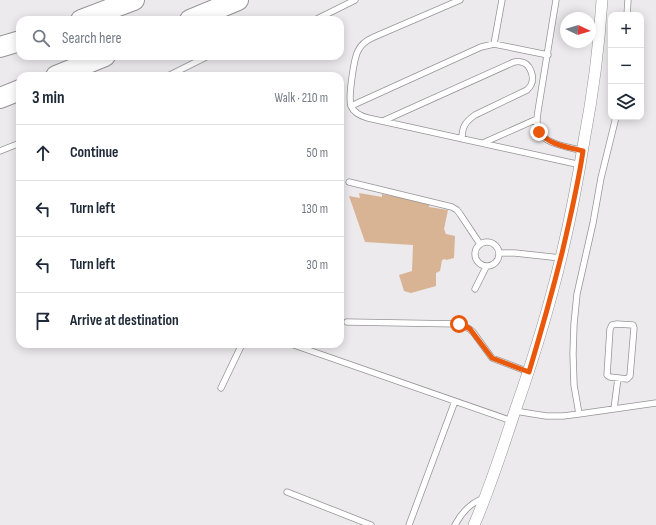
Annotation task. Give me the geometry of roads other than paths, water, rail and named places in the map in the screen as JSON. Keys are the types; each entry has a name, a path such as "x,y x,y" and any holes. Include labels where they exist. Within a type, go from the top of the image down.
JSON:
{"highway":[{"path":"92,16 134,0"},
{"path":"200,16 238,0"},
{"path":"0,47 16,42"},
{"path":"66,72 95,60"},
{"path":"0,98 16,92"}],"street":[{"path":"474,525 486,497 529,372 561,258 581,165 597,62 602,0"}],"lane":[{"path":"323,16 355,0"},
{"path":"460,0 367,40 362,45 355,58 350,99 351,106 355,112 361,116 382,121 581,165"},
{"path":"494,44 502,0"},
{"path":"556,0 537,125 539,132 547,140 583,151"},
{"path":"627,12 628,0"},
{"path":"351,106 481,47 494,44 548,55"},
{"path":"176,72 200,60"},
{"path":"382,121 514,62 522,62 527,65 533,78 531,85 527,90 469,119 464,125 462,139"},
{"path":"483,143 537,119"},
{"path":"579,414 574,384 573,354 576,302 615,120"},
{"path":"0,151 16,145"},
{"path":"349,182 452,207 457,210 480,244"},
{"path":"484,242 492,243 500,253 495,264 486,267 479,264 475,256 475,251 480,244 484,242"},
{"path":"500,253 515,253 561,258"},
{"path":"475,289 486,267"},
{"path":"347,322 459,324 470,329 492,358 529,372"},
{"path":"612,324 632,325 634,328 630,376 627,379 618,378 610,378 606,375 611,326 612,324"},
{"path":"221,388 240,348"},
{"path":"303,348 455,401 514,416 563,416 656,403"},
{"path":"614,409 618,378"},
{"path":"409,525 455,401"},
{"path":"288,492 371,525"},
{"path":"455,525 468,507 476,501 486,497"}]}
